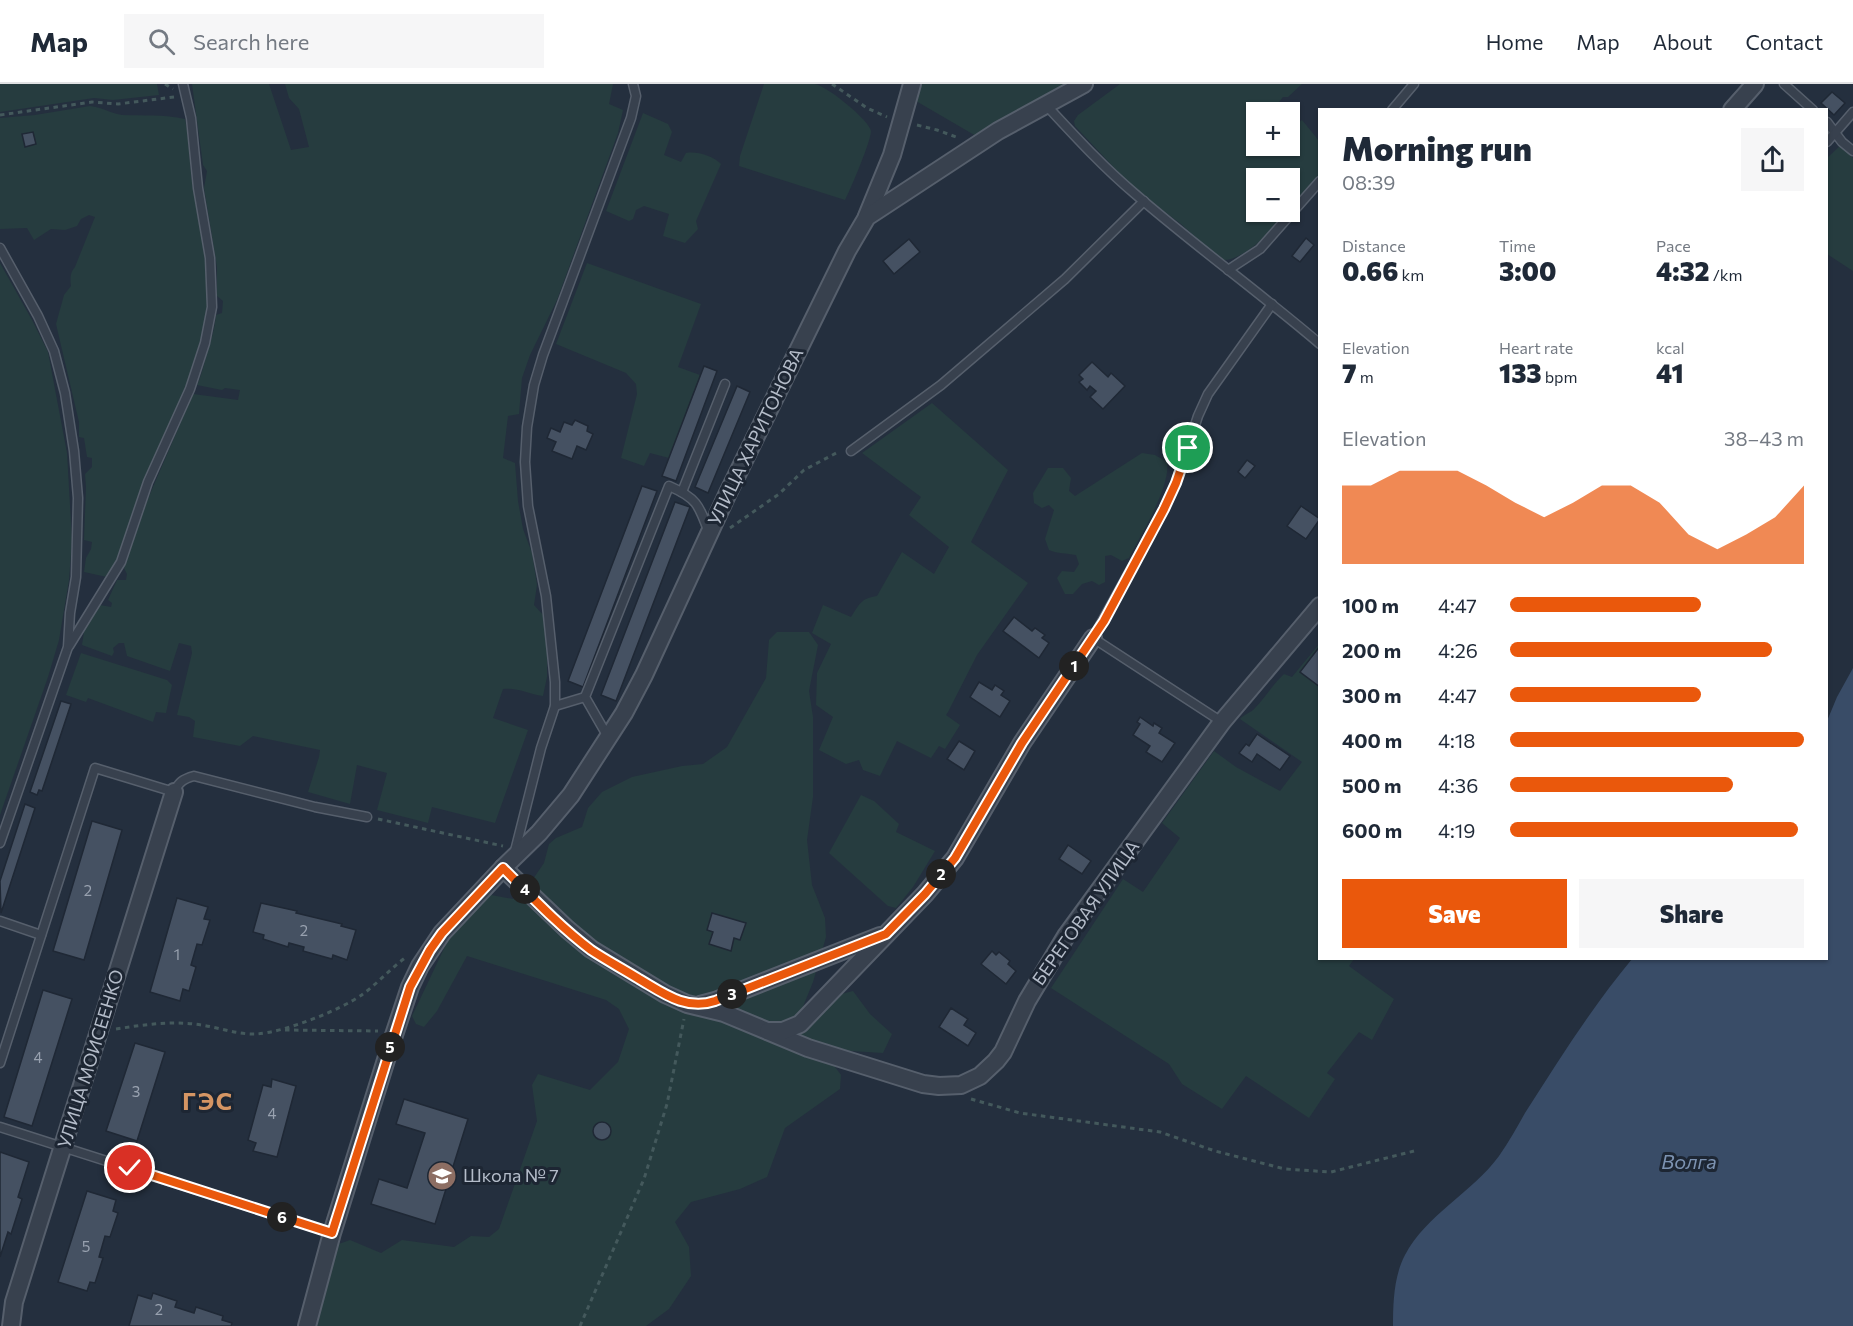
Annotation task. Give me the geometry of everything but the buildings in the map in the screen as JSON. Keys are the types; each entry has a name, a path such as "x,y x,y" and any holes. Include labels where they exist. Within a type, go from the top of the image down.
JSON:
{"street":[{"path":"867,217 892,155 912,84"},
{"name":"УЛИЦА ХАРИТОНОВА","path":"307,1326 332,1233 410,987 442,933 511,858 539,834 570,795 634,696 709,534 841,262 867,217 998,131 1084,84"},
{"path":"1734,108 1755,84"},
{"name":"БЕРЕГОВАЯ УЛИЦА","path":"511,858 567,929 591,949 665,994 724,1013 808,1048 923,1084 951,1086 971,1081 989,1069 1003,1052 1026,1001 1066,936 1222,722 1318,608"},
{"path":"765,1031 783,1031 800,1024 925,894 955,858 1022,743 1093,638"},
{"name":"УЛИЦА МОИСЕЕНКО","path":"11,1326 14,1302 174,792"},
{"path":"691,1004 715,1001 886,934"}],"lane":[{"path":"0,843 68,647 121,562 148,482 190,389 206,343 212,307 210,258 198,188 191,118 183,84"},
{"path":"511,858 555,706 555,682 546,596 528,506 525,462 527,427 534,385 543,355 631,118 636,96 633,84"},
{"path":"1394,108 1414,84"},
{"path":"1784,84 1811,108"},
{"path":"1046,105 1083,145 1144,201 1318,342"},
{"path":"1828,141 1853,112"},
{"path":"1828,123 1853,152"},
{"path":"1228,270 1260,249 1318,184"},
{"path":"851,451 941,385 1021,317 1072,272 1144,201"},
{"path":"0,248 50,342 65,393 74,451 78,518 76,577 70,613 68,647"},
{"path":"1222,722 1093,638 1168,501 1208,394 1272,304"},
{"path":"682,492 725,384"},
{"path":"585,697 669,486 693,499 709,534"},
{"path":"555,706 585,697"},
{"path":"585,697 608,738"},
{"path":"0,1063 95,768 174,792 178,783 194,776 315,807 367,817"},
{"path":"0,921 41,935"},
{"path":"0,1127 332,1233"}],"path":[{"path":"0,115 92,102 118,104 185,96"},
{"path":"709,534 722,532 732,526 779,494 804,470 814,464 841,451 851,451"},
{"path":"367,817 493,844 511,858"},
{"path":"100,1032 174,1023 258,1034 280,1030 339,1008 354,999 411,953"},
{"path":"580,1326 644,1179 667,1104 691,1004"},
{"path":"280,1030 394,1032"},
{"path":"964,1097 1020,1113 1160,1132 1215,1151 1285,1169 1331,1172 1414,1151"}],"green space":[{"path":"0,84 157,84 159,95 113,100 94,98 0,112"},
{"path":"192,84 269,84 291,150 309,147 299,109 289,98 285,84 613,84 609,104 623,110 618,133 557,300 530,355 522,378 519,414 508,416 503,458 515,463 523,529 532,553 537,585 534,605 544,616 547,637 547,677 543,696 503,689 493,718 528,730 495,823 432,807 428,823 377,810 387,773 357,765 350,804 308,792 320,750 253,736 240,746 193,737 195,721 189,717 177,715 192,653 191,646 179,643 170,671 127,656 124,643 119,643 113,648 112,656 82,645 84,632 100,605 111,607 112,603 108,600 117,580 126,580 127,574 124,568 147,501 193,394 238,400 240,390 225,388 222,390 197,385 213,334 216,315 222,313 223,301 217,296 217,267 204,188 207,171 203,165"},
{"path":"764,84 821,86 847,104 869,126 871,131 868,144 845,200 739,166 740,156"},
{"path":"918,84 1068,84 976,136 916,101"},
{"path":"1120,84 1302,84 1279,102 1246,102 1246,156 1300,156 1300,122 1302,120 1318,140 1318,178 1300,198 1300,168 1246,168 1246,222 1278,222 1249,250 1239,256 1221,260 1181,224 1134,189 1075,126 1074,121 1078,115"},
{"path":"90,106 122,115 185,119 207,280 206,317 198,355 141,488 123,547 107,577 84,572 92,542 84,540 85,474 92,467 92,458 87,457 84,438 79,437 79,422 56,324 64,295 71,286 71,273 95,217 89,215 81,219 77,226 65,230 51,229 34,240 27,228 0,229 0,118"},
{"path":"643,113 668,124 672,132 664,155 681,162 686,153 700,153 721,164 696,221 698,229 685,243 663,236 669,214 644,206 636,210 633,219 629,221 606,211"},
{"path":"1840,146 1853,158 1853,271 1828,255 1828,157"},
{"path":"0,263 48,352 67,453 72,540 69,580 59,640 0,815"},
{"path":"587,263 701,304 678,367 700,375 669,458 650,453 644,466 621,458 637,394 636,384 626,373 556,344"},
{"path":"932,403 1008,470 971,542 1028,583 977,655 946,715 960,725 945,749 939,746 931,758 897,741 880,776 863,770 859,760 846,764 819,750 833,717 816,705 817,673 831,644 812,633 823,605 851,617 864,600 877,596 902,552 934,574 949,547 909,515 921,497 862,453"},
{"path":"1142,453 1155,455 1167,462 1167,472 1160,497 1129,558 1122,561 1111,555 1105,556 1105,582 1099,585 1092,581 1082,584 1073,594 1065,594 1057,578 1062,571 1074,572 1079,564 1076,555 1049,550 1045,539 1054,510 1049,505 1042,508 1034,503 1033,493 1048,468 1063,468 1071,478 1069,491 1075,496"},
{"path":"777,632 809,632 818,645 809,691 813,717 813,797 807,840 812,885 825,918 826,937 813,982 800,1014 826,998 853,991 870,1014 892,1034 883,1053 851,1051 830,1060 841,1075 840,1089 785,1128 767,1177 740,1189 691,1202 675,1222 689,1247 691,1276 669,1309 646,1326 315,1326 336,1245 350,1240 381,1253 402,1240 454,1247 471,1236 489,1237 499,1229 537,1121 532,1085 538,1074 590,1090 618,1062 629,1029 619,1009 606,1000 467,956 437,1011 424,1027 416,1024 412,1016 450,936 491,895 513,899 533,879 544,863 549,844 556,838 582,827 588,808 602,792 632,777 682,766 703,764 727,747 766,678 769,640"},
{"path":"1318,645 1318,960 1353,960 1349,966 1394,999 1372,1040 1359,1032 1327,1073 1335,1079 1309,1118 1246,1076 1222,1109 1182,1084 1169,1064 1051,988 1123,879 1143,892 1180,838 1162,823 1214,751 1236,767 1280,791 1302,762 1240,719 1253,710 1284,674 1292,677"},
{"path":"81,653 167,680 172,685 166,713 156,712 153,722 88,698 86,702 66,695"},
{"path":"861,795 874,801 899,824 896,832 935,851 913,887 896,908 888,906 829,853"}],"water":[{"name":"Волга","path":"1853,668 1853,1326 1393,1326 1396,1280 1401,1263 1414,1241 1499,1156 1576,1034 1631,960 1828,960 1828,719"}],"place":[{"name":"Школа № 7","path":"442,1176"}],"district":[{"name":"ГЭС","path":"208,1102"}],"route":[{"path":"130,1168 332,1233 410,987 420,966 442,933 503,868 591,949 665,994 687,1004 696,1005 715,1001 886,934 925,894 955,858 1022,743 1104,621 1164,509 1188,448"}]}
